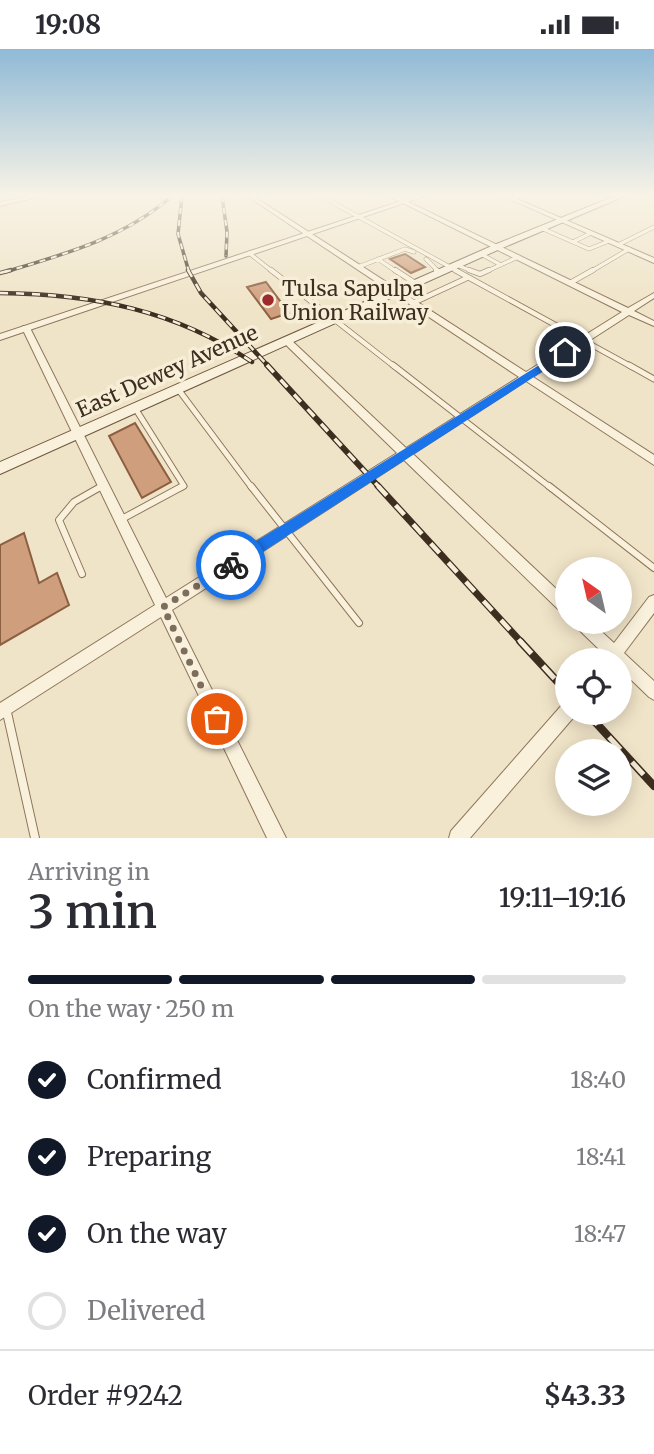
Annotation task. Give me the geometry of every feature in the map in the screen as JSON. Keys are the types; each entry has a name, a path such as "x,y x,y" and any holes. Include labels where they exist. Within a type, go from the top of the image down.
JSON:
{"main road":[{"name":"East Dewey Avenue","path":"0,468 530,233"}],"street":[{"path":"0,337 310,233"},
{"path":"468,233 654,324"},
{"path":"591,233 654,261"},
{"path":"307,234 528,376 654,461"},
{"path":"3,710 406,456 654,295"},
{"path":"26,328 276,838"},
{"path":"287,341 555,597"},
{"path":"620,648 654,602"},
{"path":"592,634 605,648"},
{"path":"632,673 654,692"},
{"path":"458,838 556,725"}],"lane":[{"path":"385,233 654,379"},
{"path":"552,233 592,249 609,241"},
{"path":"573,242 591,233"},
{"path":"618,245 642,233"},
{"path":"358,267 405,249 430,261 431,267 480,274 518,257"},
{"path":"570,283 629,249"},
{"path":"249,253 654,568"},
{"path":"481,254 502,265"},
{"path":"378,259 415,283"},
{"path":"413,303 467,278"},
{"path":"178,389 271,514 288,530 359,623"},
{"path":"120,520 184,485 135,408"},
{"path":"82,574 60,520 74,502 103,486"},
{"path":"3,710 35,838"}],"building":[{"path":"405,254 425,267 411,273 390,259"},
{"name":"Tulsa Sapulpa Union Railway","path":"266,282 289,313 271,319 247,287"},
{"path":"135,423 171,482 142,498 109,436"},
{"path":"24,533 39,583 57,573 69,605 0,645 0,545"}],"railway":[{"path":"5,272 72,251 116,233"},
{"path":"178,233 189,272"},
{"path":"226,256 227,233"},
{"path":"0,273 11,270"},
{"path":"189,272 201,293 269,367"},
{"path":"0,293 67,297 132,308 193,329 252,362"},
{"path":"267,365 380,488"},
{"path":"378,486 522,643"},
{"path":"520,641 555,679"},
{"path":"598,725 654,786"}],"way so far":[{"path":"217,719 163,607 231,565"}],"place":[{"name":"Tulsa Sapulpa Union Railway","path":"268,300"}],"route":[{"path":"231,565 565,352"}]}
